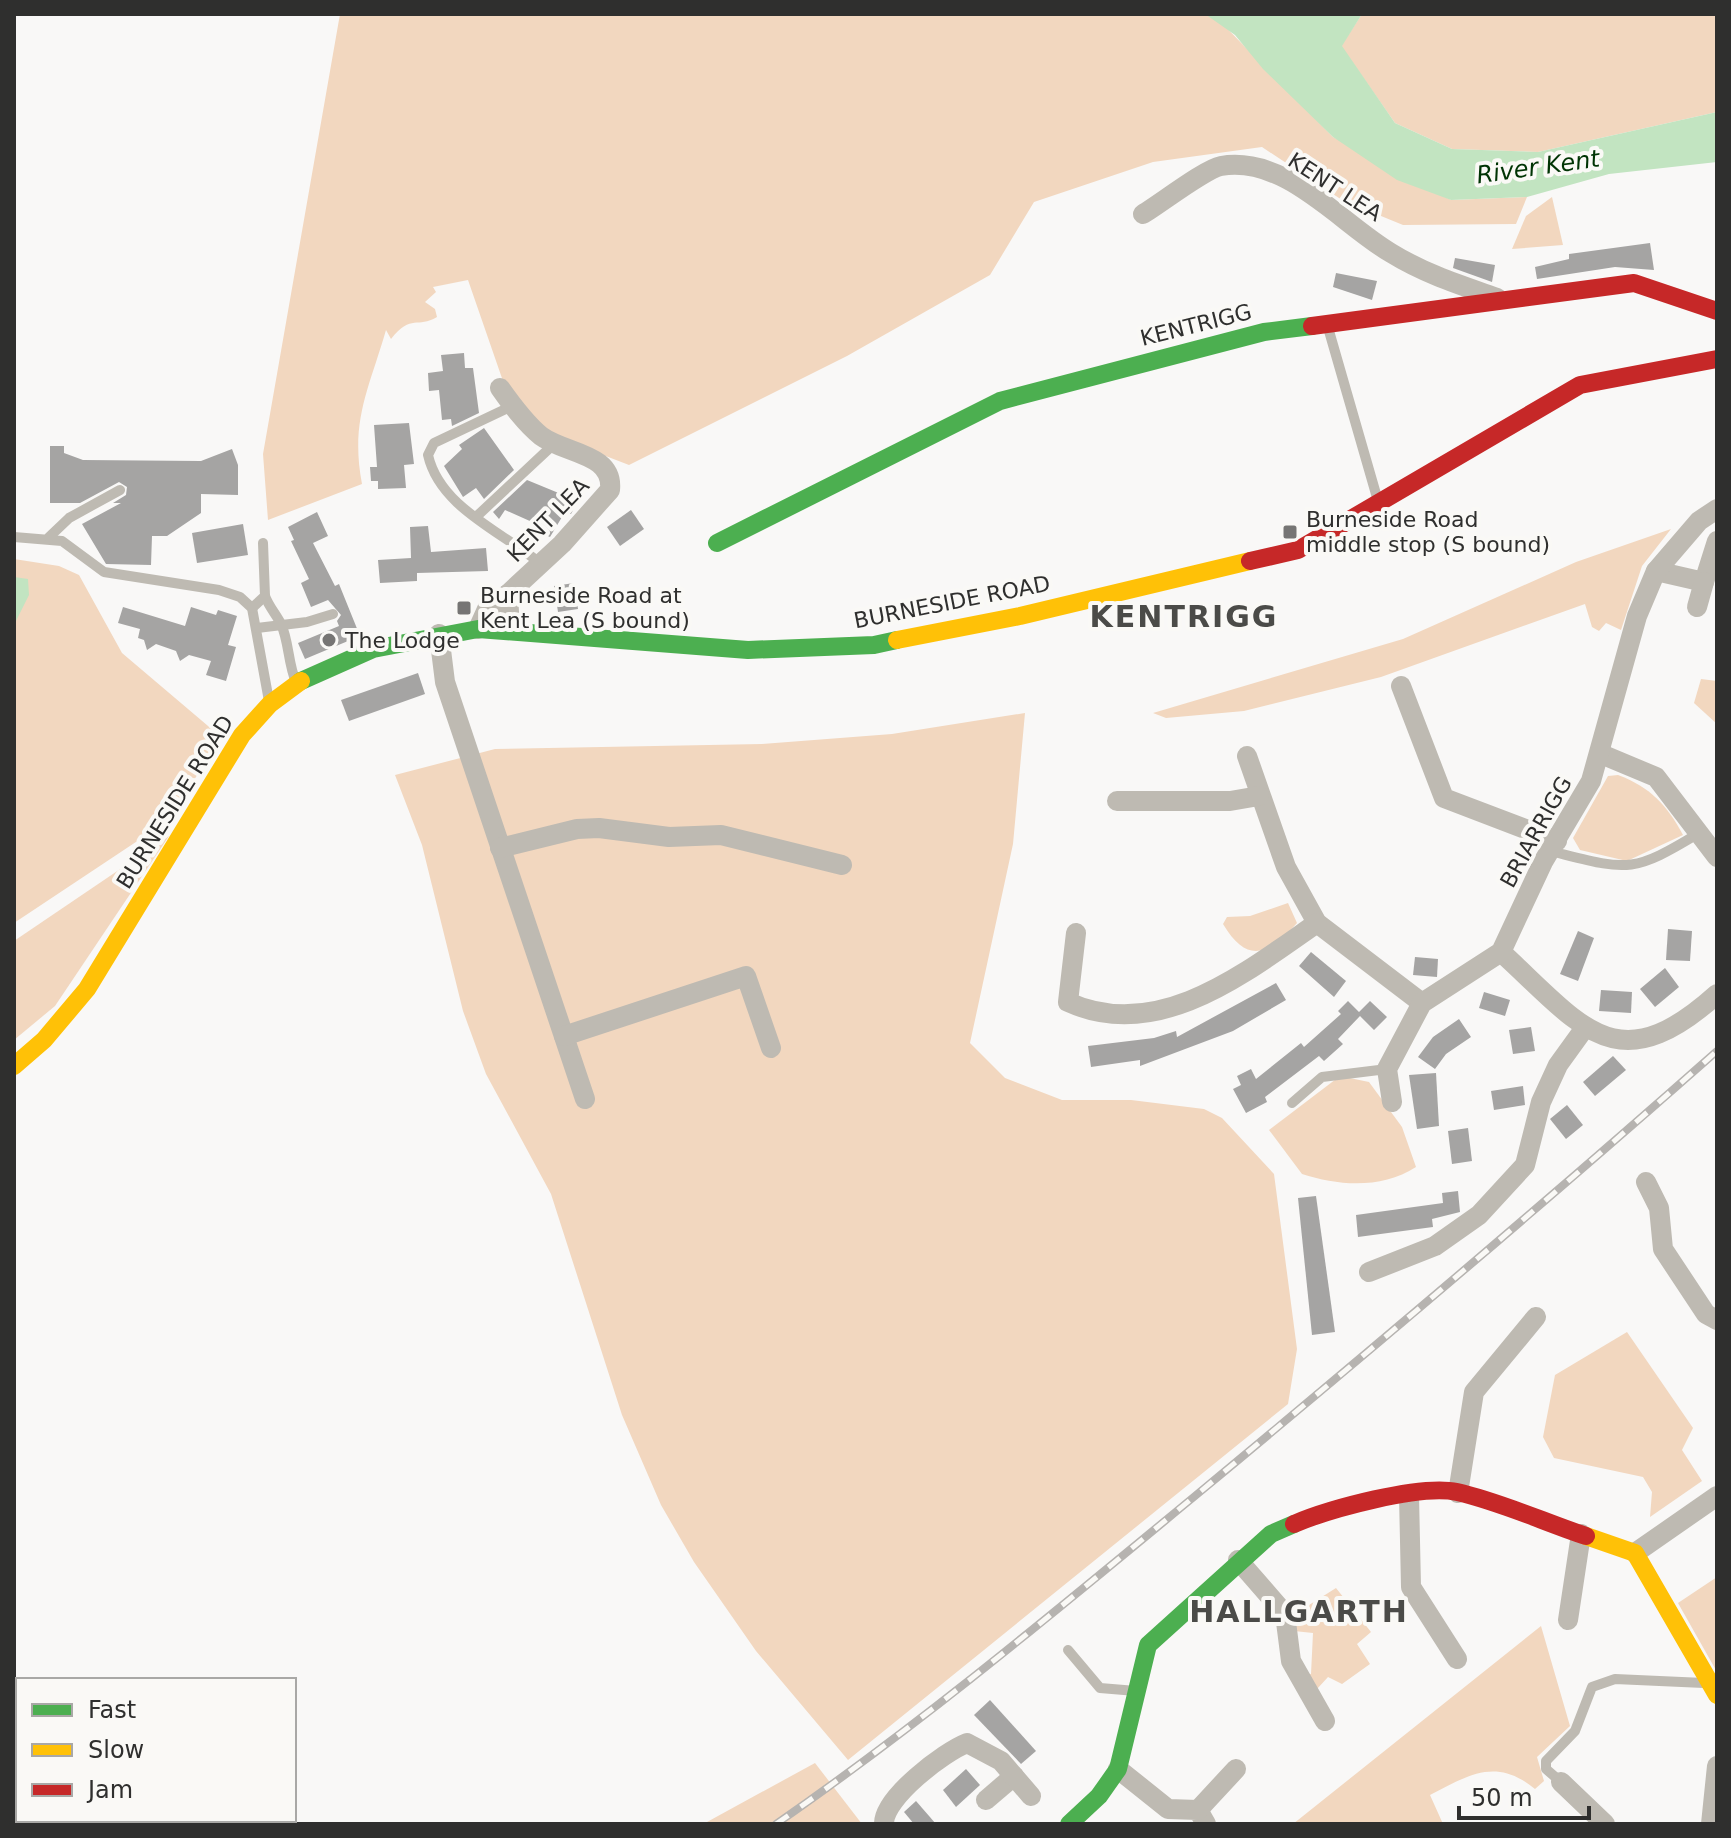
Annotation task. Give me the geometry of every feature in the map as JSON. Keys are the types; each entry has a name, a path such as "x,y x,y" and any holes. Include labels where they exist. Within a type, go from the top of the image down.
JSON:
{"street":[{"name":"KENT LEA","path":"1143,214 1218,166 1253,166 1291,182 1387,252 1429,275 1502,299"},
{"name":"KENTRIGG","path":"717,543 1000,401 1264,332 1634,283 1717,311"},
{"name":"BURNESIDE ROAD","path":"14,1066 63,1021 87,989 222,764 270,704 297,684 373,649 478,629 748,650 874,645 1020,616 1298,550 1580,385 1717,359"},
{"name":"KENT LEA","path":"478,629 487,609 541,564 610,490 611,480 603,466 554,444 512,406 500,388"},
{"name":"BRIARRIGG","path":"1501,952 1554,846 1591,781 1637,616 1656,571 1699,521 1717,509"},
{"path":"1697,607 1717,541"},
{"path":"1656,571 1704,582"},
{"name":"KENT LEA","path":"508,594 510,630"},
{"path":"439,634 445,682 585,1099"},
{"path":"1401,686 1444,798 1554,846"},
{"path":"1601,754 1656,777 1701,832 1717,857"},
{"path":"1247,756 1286,867 1317,923 1422,1003"},
{"path":"1117,801 1230,801 1259,796"},
{"path":"500,848 577,829 599,828 669,837 742,838 842,865"},
{"path":"1076,933 1068,1002 1093,1013 1126,1016 1171,1008 1239,977 1317,923"},
{"path":"1392,1102 1387,1069 1422,1003 1501,952 1584,1029 1611,1038 1648,1040 1686,1022 1717,994"},
{"path":"564,1036 746,976 771,1048"},
{"path":"1369,1272 1435,1246 1479,1215 1525,1165 1541,1102 1558,1065 1584,1029"},
{"path":"1646,1182 1659,1208 1663,1249 1706,1314 1717,1320"},
{"path":"1458,1493 1474,1392 1536,1317"},
{"path":"1069,1824 1099,1796 1118,1769 1148,1645 1238,1560 1271,1534 1328,1509 1409,1495 1458,1493 1635,1553 1714,1689"},
{"path":"1409,1495 1411,1587 1457,1659"},
{"path":"1635,1553 1717,1496"},
{"path":"1568,1620 1581,1534"},
{"path":"1238,1560 1285,1614 1291,1661 1325,1721"},
{"path":"884,1824 884,1817 904,1791 945,1752 967,1743 1001,1761 1031,1796"},
{"path":"1711,1824 1717,1766"},
{"path":"1118,1769 1168,1809 1202,1817 1236,1769"},
{"path":"986,1800 1014,1776"},
{"path":"1561,1782 1605,1824"}],"lane":[{"path":"1327,323 1379,503"},
{"path":"512,406 430,448 428,455 434,470 455,499 541,564"},
{"path":"477,516 554,444"},
{"path":"49,537 69,518 120,490"},
{"path":"14,537 49,537 72,547 104,572 219,590 240,597 252,608 270,704"},
{"path":"263,543 265,596 271,613 281,624 288,664 297,684"},
{"path":"252,608 265,596"},
{"path":"257,628 307,622 333,614"},
{"path":"1554,846 1608,866 1631,867 1655,860 1701,832"},
{"path":"1292,1103 1322,1077 1387,1069"},
{"path":"1068,1650 1100,1688 1136,1692"},
{"path":"1561,1782 1546,1769 1546,1761 1575,1731 1592,1687 1615,1679 1714,1689"}],"shaded area":[{"path":"340,14 1213,14 1333,137 1451,200 1527,197 1516,224 1403,225 1342,200 1262,147 1153,162 1034,202 990,275 847,356 629,465 546,433 504,384 468,280 433,287 436,292 425,302 435,309 437,317 404,326 391,339 386,330 360,423 358,442 362,484 268,520 263,454"},
{"path":"1362,14 1717,14 1717,112 1538,152 1452,149 1395,123 1341,46"},
{"path":"1552,197 1563,245 1512,249 1526,216"},
{"path":"1671,529 1642,566 1621,630 1606,623 1599,631 1592,627 1585,604 1381,677 1244,711 1166,718 1153,713 1403,639 1576,562"},
{"path":"14,559 59,566 79,575 122,653 221,737 169,820 14,923"},
{"path":"1701,679 1717,681 1717,724 1694,703"},
{"path":"1025,713 1013,844 970,1043 1005,1078 1062,1100 1131,1100 1204,1109 1222,1118 1274,1174 1297,1349 1288,1404 848,1760 756,1651 694,1562 661,1505 622,1415 551,1194 486,1074 463,1011 422,845 395,775 495,749 762,744 892,734"},
{"path":"1618,775 1656,798 1683,835 1627,861 1580,850 1573,838 1608,776"},
{"path":"169,836 55,1006 14,1040 14,941"},
{"path":"1288,903 1297,923 1277,943 1258,951 1241,945 1223,924 1227,917 1250,916"},
{"path":"1340,1076 1369,1082 1402,1127 1416,1167 1389,1179 1360,1183 1331,1181 1302,1174 1269,1130"},
{"path":"1627,1332 1693,1428 1682,1450 1702,1481 1650,1517 1652,1492 1643,1477 1554,1458 1543,1437 1555,1375"},
{"path":"1717,1577 1717,1672 1678,1603"},
{"path":"1336,1588 1371,1632 1357,1644 1370,1664 1342,1684 1328,1677 1317,1689 1302,1674 1311,1674 1313,1633 1294,1631 1290,1617"},
{"path":"1541,1626 1570,1726 1537,1757 1544,1781 1535,1789 1508,1774 1482,1772 1430,1795 1443,1824 1293,1824"},
{"path":"815,1763 862,1824 705,1824 707,1822"}],"water":[{"name":"River Kent","path":"1205,14 1362,14 1342,46 1395,123 1452,149 1538,152 1717,112 1717,162 1609,174 1527,197 1451,200 1397,180 1333,137 1263,69 1235,35"},
{"path":"14,577 28,579 29,595 14,625"}],"building":[{"path":"1650,243 1654,270 1615,267 1537,279 1535,267 1569,259 1569,254"},
{"path":"1455,258 1495,265 1492,282 1453,268"},
{"path":"1336,273 1377,281 1372,300 1333,287"},
{"path":"464,353 465,368 473,368 479,413 452,426 451,419 442,420 439,390 429,391 428,373 443,371 441,355"},
{"path":"409,423 414,464 404,465 406,488 378,489 378,481 371,481 370,467 377,467 374,425"},
{"path":"484,428 514,470 484,499 476,488 463,497 444,466 462,449 459,445"},
{"path":"50,446 64,446 64,453 83,460 201,461 232,449 238,465 238,495 201,494 201,513 167,536 152,536 151,565 106,564 82,524 121,503 113,503 126,495 127,487 119,482 80,503 50,503"},
{"path":"527,480 578,501 571,514 565,512 550,537 538,532 541,526 505,510 499,519 493,512"},
{"path":"631,510 644,529 620,546 607,527"},
{"path":"317,512 328,536 313,543 335,586 339,584 360,636 305,659 298,643 339,626 337,621 341,615 328,600 311,607 301,583 309,579 291,541 294,540 288,527"},
{"path":"243,524 248,555 197,563 192,533"},
{"path":"428,526 431,552 486,548 488,571 417,573 417,581 380,583 378,560 411,558 410,527"},
{"path":"574,583 578,609 558,612 554,586"},
{"path":"123,607 185,626 191,607 216,615 218,610 237,616 228,645 236,647 226,681 206,675 211,661 189,655 180,661 176,651 156,644 147,650 144,640 138,638 140,629 118,623"},
{"path":"418,673 425,694 349,721 341,700"},
{"path":"1668,929 1692,931 1690,961 1666,960"},
{"path":"1578,931 1594,938 1578,981 1560,974"},
{"path":"1311,952 1346,981 1334,997 1299,966"},
{"path":"1415,957 1438,959 1437,977 1413,975"},
{"path":"1665,968 1679,987 1655,1007 1640,989"},
{"path":"1276,983 1286,1000 1233,1031 1140,1066 1140,1060 1091,1067 1088,1046 1154,1038 1176,1031 1177,1037"},
{"path":"1601,990 1632,992 1631,1013 1599,1011"},
{"path":"1484,992 1510,1000 1505,1016 1479,1008"},
{"path":"1348,1001 1359,1012 1370,1001 1387,1017 1374,1030 1360,1016 1338,1039 1343,1044 1324,1061 1319,1056 1265,1097 1267,1102 1246,1113 1233,1089 1241,1085 1237,1076 1251,1069 1256,1079 1301,1043 1304,1047 1341,1014 1338,1011"},
{"path":"1459,1019 1471,1037 1446,1054 1435,1069 1418,1057 1433,1037"},
{"path":"1531,1027 1535,1051 1513,1054 1509,1030"},
{"path":"1613,1056 1626,1070 1595,1096 1583,1082"},
{"path":"1436,1073 1439,1126 1417,1129 1409,1075"},
{"path":"1523,1086 1525,1105 1494,1110 1491,1091"},
{"path":"1567,1105 1583,1125 1566,1139 1550,1119"},
{"path":"1468,1128 1472,1161 1452,1164 1448,1131"},
{"path":"1458,1191 1460,1212 1432,1219 1433,1227 1358,1237 1356,1215 1443,1203 1442,1193"},
{"path":"1316,1196 1335,1332 1312,1335 1298,1198"},
{"path":"990,1700 1036,1751 1021,1764 974,1715"},
{"path":"966,1769 980,1785 956,1807 943,1790"},
{"path":"916,1801 936,1824 914,1824 904,1812"}],"railway":[{"path":"776,1824 937,1706 1092,1581 1458,1275 1717,1051"}],"traffic: fast":[{"path":"717,543 1000,401 1264,332 1312,326"},
{"path":"301,681 373,649 478,629 748,650 874,645 897,640"},
{"path":"1069,1824 1099,1796 1118,1769 1148,1645 1271,1534 1294,1524"}],"traffic: slow":[{"path":"897,640 1020,616 1250,561"},
{"path":"14,1066 44,1040 87,989 242,735 270,704 301,681"},
{"path":"1586,1536 1635,1553 1717,1695"}],"traffic: jam":[{"path":"1312,326 1634,283 1717,311"},
{"path":"1250,561 1298,550 1580,385 1717,359"},
{"path":"1294,1524 1375,1499 1441,1490 1490,1501 1586,1536"}],"place":[{"name":"Burneside Road middle stop (S bound)","path":"1290,532"},
{"name":"Burneside Road at Kent Lea (S bound)","path":"464,608"},
{"name":"The Lodge","path":"329,640"}],"district":[{"name":"KENTRIGG","path":"1184,616"},
{"name":"HALLGARTH","path":"1299,1611"}]}
